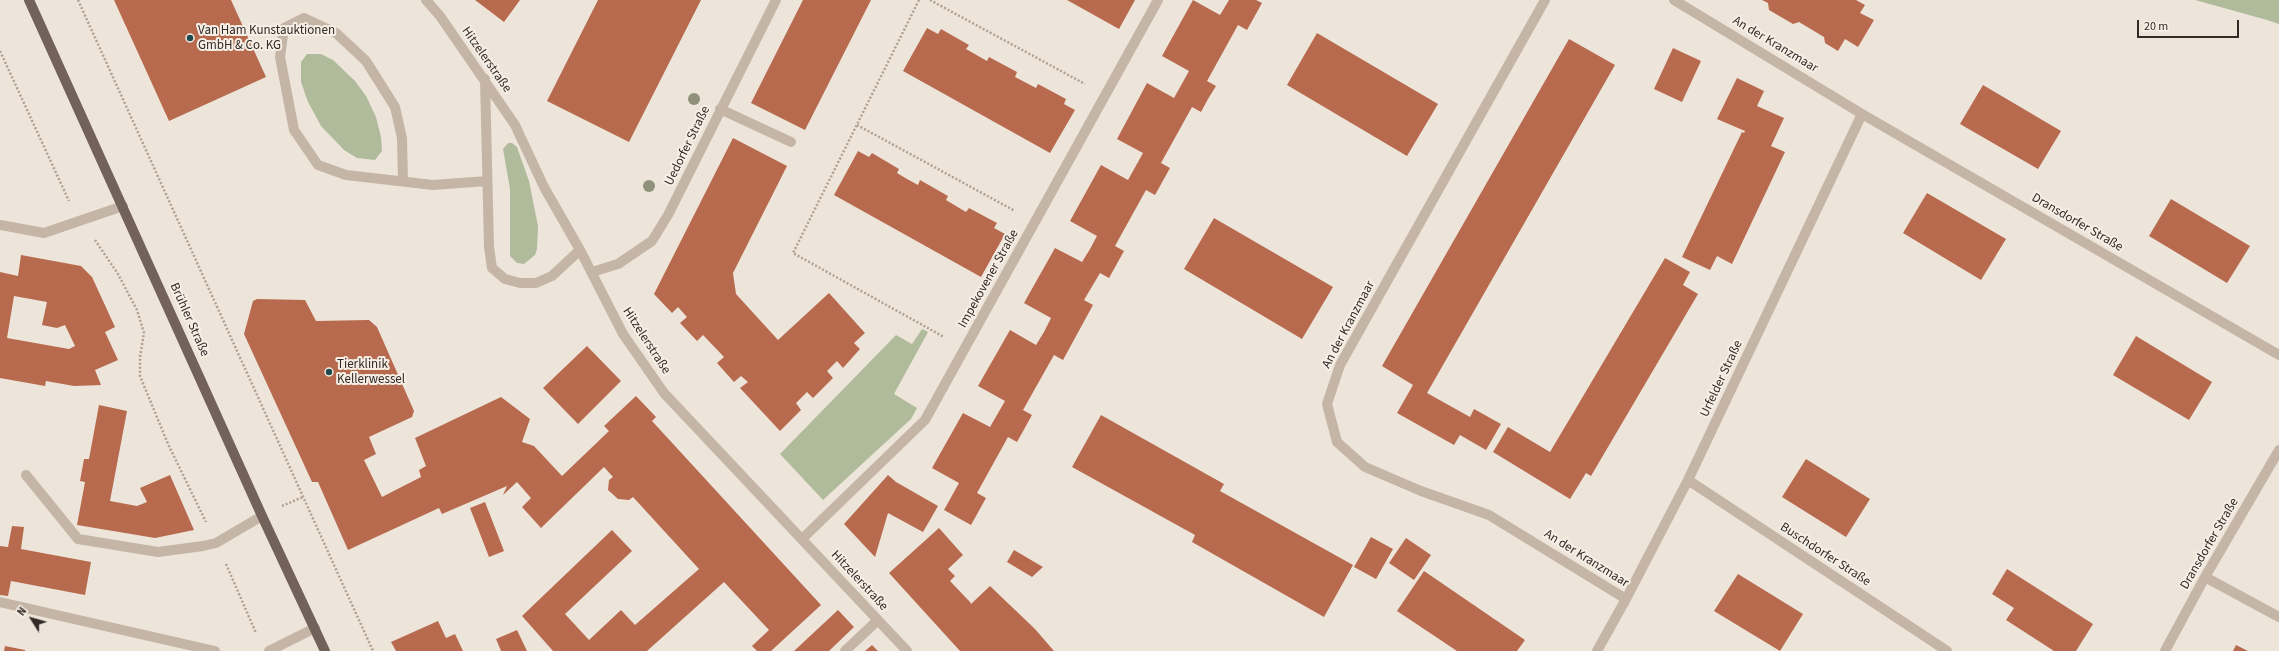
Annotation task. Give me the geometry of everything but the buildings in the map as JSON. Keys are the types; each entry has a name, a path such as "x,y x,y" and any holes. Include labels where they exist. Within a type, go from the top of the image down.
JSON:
{"main road":[{"name":"Brühler Straße","path":"29,0 262,516 325,651"}],"street":[{"name":"Hitzelerstraße","path":"426,0 440,16 485,79 515,125 544,187 592,272 623,334 664,393 907,651"},
{"name":"Uedorfer Straße","path":"592,272 618,264 652,241 668,215 776,0"},
{"name":"Impekovener Straße","path":"802,539 925,420 1158,0"},
{"name":"An der Kranzmaar","path":"1545,0 1340,365 1326,404 1337,442 1366,467 1421,491 1489,515 1626,599"},
{"name":"An der Kranzmaar","path":"1674,0 1862,114"},
{"path":"403,181 402,138 395,107 366,61 336,33 304,18 284,28 280,57 294,130 318,165 346,175 403,181 433,184 487,182"},
{"path":"485,79 489,247 492,268 505,279 520,284 536,283 552,276 580,250"},
{"path":"720,109 791,142"},
{"name":"Urfelder Straße","path":"1597,651 1688,480 1862,114"},
{"name":"Dransdorfer Straße","path":"1862,114 2279,355"},
{"path":"0,224 44,233 123,206"},
{"name":"Dransdorfer Straße","path":"2165,651 2205,577 2279,450"},
{"path":"26,475 78,540 158,552 216,543 262,516"},
{"name":"Buschdorfer Straße","path":"1688,480 1947,651"},
{"path":"2205,577 2279,617"},
{"path":"0,602 215,651"},
{"path":"845,651 878,620"},
{"path":"269,651 315,628"}],"path":[{"path":"78,0 373,651"},
{"path":"919,0 793,253 965,349"},
{"path":"930,0 1106,96"},
{"path":"0,51 64,193 118,274 137,310 144,334 140,357 140,376 168,444 216,543 258,636"},
{"path":"857,125 1035,222"}],"green space":[{"path":"2195,0 2279,0 2279,24 2267,20"},
{"path":"307,54 321,54 333,60 355,81 366,96 376,117 381,137 382,151 375,160 357,158 344,150 321,126 308,102 301,82 301,62"},
{"path":"508,143 512,143 517,147 529,181 538,226 537,249 535,255 524,264 517,263 510,256 510,189 503,149"},
{"path":"922,329 928,332 894,394 917,408 911,419 823,500 780,454 896,335 912,344"}],"place":[{"name":"Van Ham Kunstauktionen GmbH & Co. KG","path":"190,38"},
{"name":"Tierklinik Kellerwessel","path":"329,372"}]}
